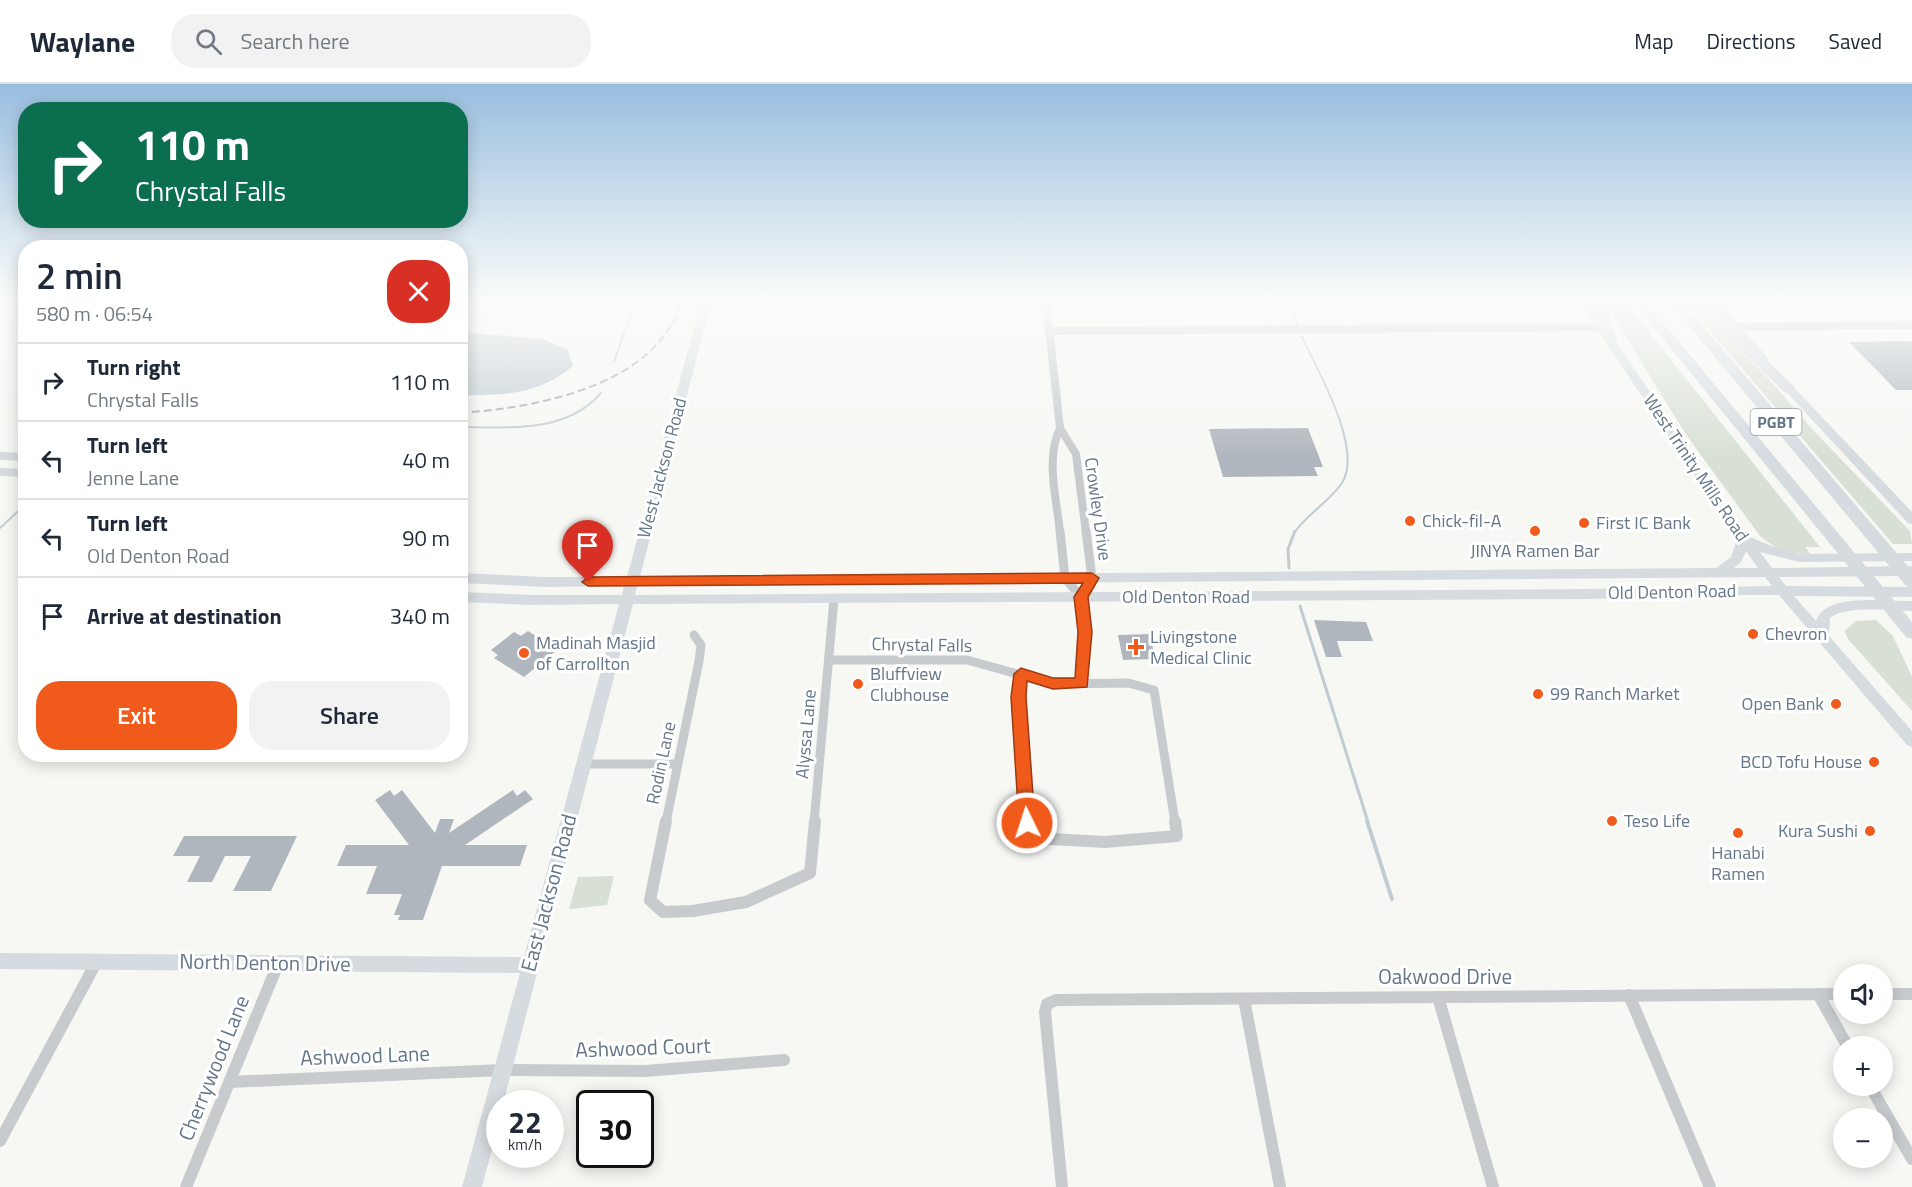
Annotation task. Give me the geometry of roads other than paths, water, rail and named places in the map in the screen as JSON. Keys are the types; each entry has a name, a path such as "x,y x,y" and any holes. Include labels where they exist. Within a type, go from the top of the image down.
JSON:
{"highway":[{"name":"PGBT","path":"1681,353 1912,633"},
{"name":"PGBT","path":"1719,353 1912,582"},
{"path":"1750,353 1790,390"}],"main road":[{"name":"West Jackson Road","path":"627,599 692,353"},
{"name":"West Trinity Mills Road","path":"1619,353 1743,539 1782,591 1912,741"},
{"path":"1758,353 1912,520"},
{"path":"0,456 18,457"},
{"path":"0,472 18,473"},
{"path":"1719,572 1737,559 1743,539 1784,556 1831,559 1909,557"},
{"name":"Old Denton Road","path":"468,578 525,582 1912,571"},
{"path":"1576,575 1587,594"},
{"path":"1411,576 1420,596"},
{"name":"Old Denton Road","path":"468,597 834,599 1420,596 1718,590 1912,592"},
{"name":"East Jackson Road","path":"472,1187 627,599"},
{"path":"1822,638 1821,623 1828,612 1839,608 1912,606"},
{"name":"North Denton Drive","path":"0,961 530,965"}],"street":[{"name":"Crowley Drive","path":"1052,353 1060,428 1076,454 1092,578 1081,597"},
{"name":"Crowley Drive","path":"1060,428 1054,440 1052,454 1065,578"},
{"path":"1065,578 1081,597 1085,625 1082,683"},
{"name":"Alyssa Lane","path":"650,900 663,912 693,911 746,902 810,873 834,599"},
{"name":"Rodin Lane","path":"650,900 699,661 701,645 693,635"},
{"name":"Chrystal Falls","path":"830,660 967,660 1021,674 1053,684 1128,683 1154,690 1177,836 1166,839 1045,841 1032,838 1027,823 1019,697 1021,674"},
{"path":"584,764 677,764"},
{"path":"0,1141 97,961"},
{"name":"Cherrywood Lane","path":"186,1187 278,964"},
{"path":"1629,994 1710,1187"},
{"path":"1818,994 1842,1036"},
{"name":"Oakwood Drive","path":"1062,1187 1045,1012 1047,1004 1056,1000 1833,994"},
{"path":"1893,994 1912,994"},
{"path":"1438,998 1493,1187"},
{"path":"1244,999 1280,1187"},
{"name":"Ashwood Court","path":"502,1070 645,1071 784,1060"},
{"name":"Ashwood Lane","path":"230,1082 502,1070"},
{"path":"1876,1096 1912,1159"}],"waterway":[{"path":"614,362 617,353"},
{"path":"1294,533 1337,490 1347,468 1347,450 1343,429 1310,353"},
{"path":"468,427 517,427 554,422 571,416 601,393"},
{"path":"0,528 18,511"},
{"path":"1289,568 1288,549 1294,533"},
{"path":"1300,606 1368,822"},
{"path":"1367,821 1392,899"}],"railway":[{"path":"468,412 557,398 590,387 620,373 647,353"}],"place":[{"name":"Chick-fil-A","path":"1410,521"},
{"name":"First IC Bank","path":"1584,523"},
{"name":"JINYA Ramen Bar","path":"1535,531"},
{"name":"Chevron","path":"1753,634"},
{"name":"Livingstone Medical Clinic","path":"1136,647"},
{"name":"Madinah Masjid of Carrollton","path":"524,653"},
{"name":"Bluffview Clubhouse","path":"858,684"},
{"name":"99 Ranch Market","path":"1538,694"},
{"name":"Open Bank","path":"1836,704"},
{"name":"BCD Tofu House","path":"1874,762"},
{"name":"Teso Life","path":"1612,821"},
{"name":"Kura Sushi","path":"1870,831"},
{"name":"Hanabi Ramen","path":"1738,833"}]}
